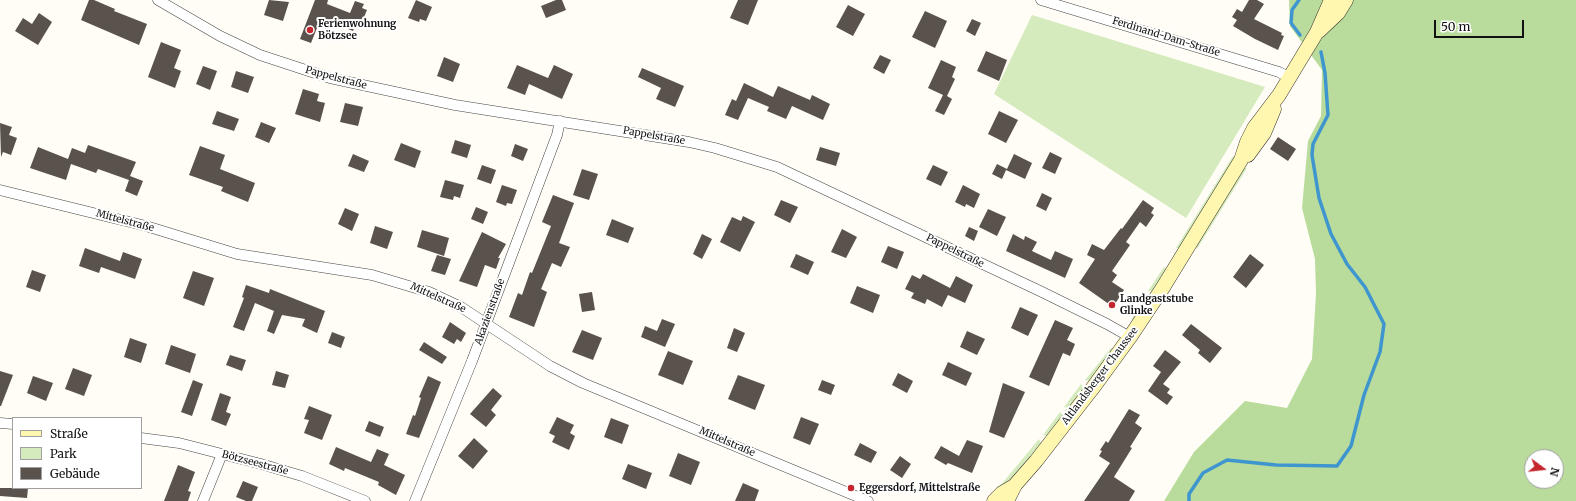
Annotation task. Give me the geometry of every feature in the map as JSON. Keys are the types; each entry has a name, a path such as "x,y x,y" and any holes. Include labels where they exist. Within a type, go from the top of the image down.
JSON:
{"main road":[{"name":"Altlandsberger Chaussee","path":"1007,501 1015,486 1059,432 1130,338 1241,160 1247,142 1254,128 1279,95 1318,32 1331,0"},
{"name":"Altlandsberger Chaussee","path":"1318,32 1338,13 1346,0"},
{"name":"Altlandsberger Chaussee","path":"994,501 1002,493 1015,486"}],"street":[{"name":"Pappelstraße","path":"158,0 220,36 260,55 330,78 455,105 689,142 715,148 777,167 1040,291 1107,324 1130,338"},
{"name":"Ferdinand-Dam-Straße","path":"1041,0 1272,69 1290,78"},
{"name":"Akazienstraße","path":"415,501 486,323 557,135 560,121"},
{"name":"Mittelstraße","path":"0,190 146,226 237,254 372,274 429,292 461,306 550,366 583,383 868,501"},
{"path":"0,423 12,424"},
{"name":"Bötzseestraße","path":"142,438 179,443 302,476 365,501"},
{"path":"203,501 222,454"}],"green space":[{"path":"1289,0 1576,0 1576,501 1164,501 1194,452 1245,401 1287,408 1312,359 1316,294 1315,259 1302,208 1308,141 1321,116 1322,70 1290,26"},
{"path":"1032,15 1265,87 1186,218 994,94"},
{"path":"1233,156 1235,158 1180,248 1176,248"},
{"path":"1243,168 1247,168 1197,249 1196,247"},
{"path":"1164,267 1166,270 1153,291 1148,291"},
{"path":"1145,296 1147,300 1134,320 1132,319 1135,312"},
{"path":"1111,348 1113,349 1090,381 1085,380"},
{"path":"1081,384 1084,389 1069,408 1064,407"},
{"path":"1060,412 1063,416 1048,436 1043,435"},
{"path":"1039,439 1041,443 1015,475 1002,487 1000,486"}],"building":[{"path":"89,0 94,0 115,9 114,11 147,24 139,45 81,20"},
{"path":"269,0 289,2 283,21 264,15"},
{"path":"315,0 328,0 327,4 350,13 355,1 364,4 362,8 367,10 361,24 356,23 353,31 321,18 311,43 300,39"},
{"path":"416,0 432,7 426,21 420,19 419,22 408,18"},
{"path":"556,0 562,0 566,10 546,18 541,6"},
{"path":"738,0 758,0 748,25 730,18"},
{"path":"1249,0 1257,0 1264,4 1254,19 1282,33 1281,35 1284,36 1278,50 1233,26 1237,20 1232,17 1237,9 1242,12"},
{"path":"848,5 865,14 853,36 836,27"},
{"path":"925,11 947,21 935,48 912,37"},
{"path":"39,13 52,22 38,45 15,31 23,18 32,24"},
{"path":"972,19 981,23 975,36 966,31"},
{"path":"161,42 181,50 174,68 181,71 175,88 148,77"},
{"path":"986,51 1007,60 999,81 977,71"},
{"path":"880,55 891,60 884,74 873,68"},
{"path":"444,57 460,64 453,82 437,76"},
{"path":"941,60 956,67 952,77 955,79 947,96 952,99 944,115 935,111 943,95 928,88"},
{"path":"517,65 548,78 554,65 573,74 562,99 529,84 525,95 507,88"},
{"path":"203,66 217,71 210,90 196,84"},
{"path":"642,68 684,86 675,107 656,99 661,88 638,77"},
{"path":"236,71 254,77 248,93 231,87"},
{"path":"744,83 773,97 778,86 810,100 812,95 830,104 823,120 792,106 786,119 767,111 769,107 748,98 738,120 725,115 732,99 736,101"},
{"path":"303,89 319,94 317,101 325,103 320,122 295,114"},
{"path":"345,103 363,107 358,126 340,122"},
{"path":"217,111 239,119 234,131 212,124"},
{"path":"999,111 1018,120 1006,143 988,134"},
{"path":"261,122 276,128 269,143 255,137"},
{"path":"0,123 12,127 9,135 17,138 11,155 3,152 1,157"},
{"path":"1278,137 1296,149 1288,161 1270,149"},
{"path":"455,140 471,145 467,158 451,153"},
{"path":"401,143 421,151 415,168 394,160"},
{"path":"515,144 528,149 523,161 511,156"},
{"path":"88,145 136,162 130,176 143,181 137,196 125,191 129,180 98,169 96,173 71,164 66,180 30,168 38,147 68,159 72,148 85,153"},
{"path":"200,146 225,155 220,169 255,183 248,202 221,191 223,187 189,175"},
{"path":"820,147 840,153 836,166 816,160"},
{"path":"1050,152 1062,158 1055,174 1042,168"},
{"path":"353,154 369,161 364,172 348,166"},
{"path":"1014,154 1032,163 1025,179 1006,170 1002,179 992,174 997,164 1007,169"},
{"path":"482,165 496,170 491,184 477,179"},
{"path":"933,165 948,172 941,186 926,179"},
{"path":"582,169 598,174 589,200 573,195"},
{"path":"445,180 464,185 460,198 454,196 453,200 440,197"},
{"path":"502,185 517,190 512,204 507,203 506,206 496,202"},
{"path":"963,185 980,194 974,208 966,204 965,207 955,202"},
{"path":"1042,193 1052,198 1046,211 1036,206"},
{"path":"553,195 574,203 559,243 570,247 561,267 552,263 541,289 547,292 534,327 509,317 518,293 522,295 530,272 532,273 551,226 542,222"},
{"path":"781,200 798,207 790,223 774,215"},
{"path":"1143,200 1154,208 1151,213 1154,215 1146,227 1140,222 1126,242 1130,245 1112,271 1117,275 1112,282 1124,290 1113,307 1079,283 1095,259 1087,255 1092,244 1104,250 1121,228 1122,229"},
{"path":"476,207 488,212 483,224 471,219"},
{"path":"345,208 359,214 352,231 338,224"},
{"path":"988,209 1006,217 997,236 979,227"},
{"path":"743,216 755,222 740,252 720,242 732,217 741,221"},
{"path":"612,219 634,228 628,243 606,235"},
{"path":"375,226 393,232 387,249 370,243"},
{"path":"969,227 978,231 974,241 965,236"},
{"path":"842,229 857,237 846,258 831,252"},
{"path":"422,230 449,238 444,256 417,247"},
{"path":"482,232 506,244 498,258 500,258 496,269 485,265 477,287 459,281"},
{"path":"702,234 712,239 702,259 693,254"},
{"path":"1013,234 1024,240 1025,236 1037,242 1032,251 1051,260 1055,251 1073,259 1065,278 1006,251"},
{"path":"888,246 904,252 897,269 881,262"},
{"path":"85,248 120,261 123,252 142,259 135,279 101,267 99,273 79,266"},
{"path":"796,254 814,262 808,275 790,267"},
{"path":"1250,254 1264,265 1246,288 1233,277"},
{"path":"437,255 451,259 445,275 431,271"},
{"path":"32,270 46,275 40,292 26,287"},
{"path":"193,271 214,278 204,306 183,298"},
{"path":"923,274 950,288 956,276 973,285 965,303 948,295 942,307 927,299 925,304 911,298 914,293 905,289 912,275 920,279"},
{"path":"246,285 269,293 270,289 325,311 317,333 302,326 305,319 282,315 274,334 267,331 274,311 255,303 244,331 233,327 244,298 242,297"},
{"path":"857,286 880,295 873,313 850,303"},
{"path":"592,292 595,310 582,312 579,294"},
{"path":"1020,307 1038,315 1028,336 1011,328"},
{"path":"662,319 675,324 665,347 641,337 645,326 657,331"},
{"path":"1055,320 1073,328 1067,340 1075,344 1070,356 1063,353 1049,386 1029,377"},
{"path":"450,322 466,333 461,342 457,339 454,344 442,337"},
{"path":"1191,324 1222,348 1210,363 1198,353 1200,350 1182,335"},
{"path":"734,328 745,333 737,352 727,348"},
{"path":"582,330 602,338 593,360 572,352"},
{"path":"967,331 985,339 977,355 960,347"},
{"path":"332,332 345,337 341,348 328,343"},
{"path":"130,338 147,344 141,363 124,357"},
{"path":"424,342 447,357 442,364 419,350"},
{"path":"171,345 196,354 190,373 165,364"},
{"path":"1165,350 1181,362 1163,384 1170,389 1167,393 1173,397 1167,405 1148,391 1161,372 1153,366"},
{"path":"668,351 693,361 683,385 658,375"},
{"path":"230,355 246,360 242,371 226,365"},
{"path":"948,362 972,373 966,386 942,375"},
{"path":"73,368 92,375 84,396 65,389"},
{"path":"0,371 13,375 1,406 0,406"},
{"path":"276,371 289,375 285,388 272,385"},
{"path":"898,373 913,381 907,393 892,385"},
{"path":"738,375 765,385 755,410 728,399"},
{"path":"33,376 53,383 46,401 27,393"},
{"path":"428,376 441,382 419,438 406,434 413,415 415,416 421,398 419,397"},
{"path":"193,380 203,384 192,416 181,412"},
{"path":"822,380 835,385 831,395 818,390"},
{"path":"1003,383 1025,392 1004,438 989,432"},
{"path":"493,388 502,396 491,410 496,415 486,427 470,414"},
{"path":"220,393 231,397 226,412 231,414 226,426 211,420"},
{"path":"309,406 332,415 322,440 304,433 309,420 304,419"},
{"path":"1129,409 1140,415 1135,423 1142,428 1130,447 1132,448 1114,477 1135,491 1129,501 1084,501 1110,463 1099,456 1102,451 1100,450 1106,441 1108,443"},
{"path":"557,417 574,425 570,433 575,436 569,450 552,442 555,436 549,433"},
{"path":"801,417 819,424 810,445 793,438"},
{"path":"611,418 629,425 622,444 604,437"},
{"path":"369,421 384,427 380,437 365,431"},
{"path":"474,438 488,451 473,469 458,456"},
{"path":"967,440 983,446 972,473 948,463 946,465 934,458 941,446 959,456"},
{"path":"860,443 877,452 871,463 854,455"},
{"path":"336,447 371,462 377,449 389,454 384,465 405,475 396,495 378,485 379,482 345,468 344,471 329,464"},
{"path":"678,453 700,462 691,485 669,476"},
{"path":"900,456 911,464 902,478 890,470"},
{"path":"628,464 652,473 646,489 622,479"},
{"path":"178,465 195,472 188,491 191,492 188,501 164,501"},
{"path":"243,481 258,487 252,501 246,501 236,497"},
{"path":"743,483 759,490 755,501 735,501"},
{"path":"0,488 28,489 27,498 0,496"}],"waterway":[{"path":"1299,0 1292,10 1291,23 1300,35"},
{"path":"1189,501 1189,494 1203,473 1227,460 1276,465 1337,466 1351,446 1364,395 1380,352 1384,324 1365,287 1347,264 1331,234 1319,198 1312,155 1313,144 1328,115 1325,73 1321,52"}],"place":[{"name":"Ferienwohnung Bötzsee","path":"310,30"},
{"name":"Landgaststube Glinke","path":"1112,305"},
{"name":"Eggersdorf, Mittelstraße","path":"851,488"}]}
